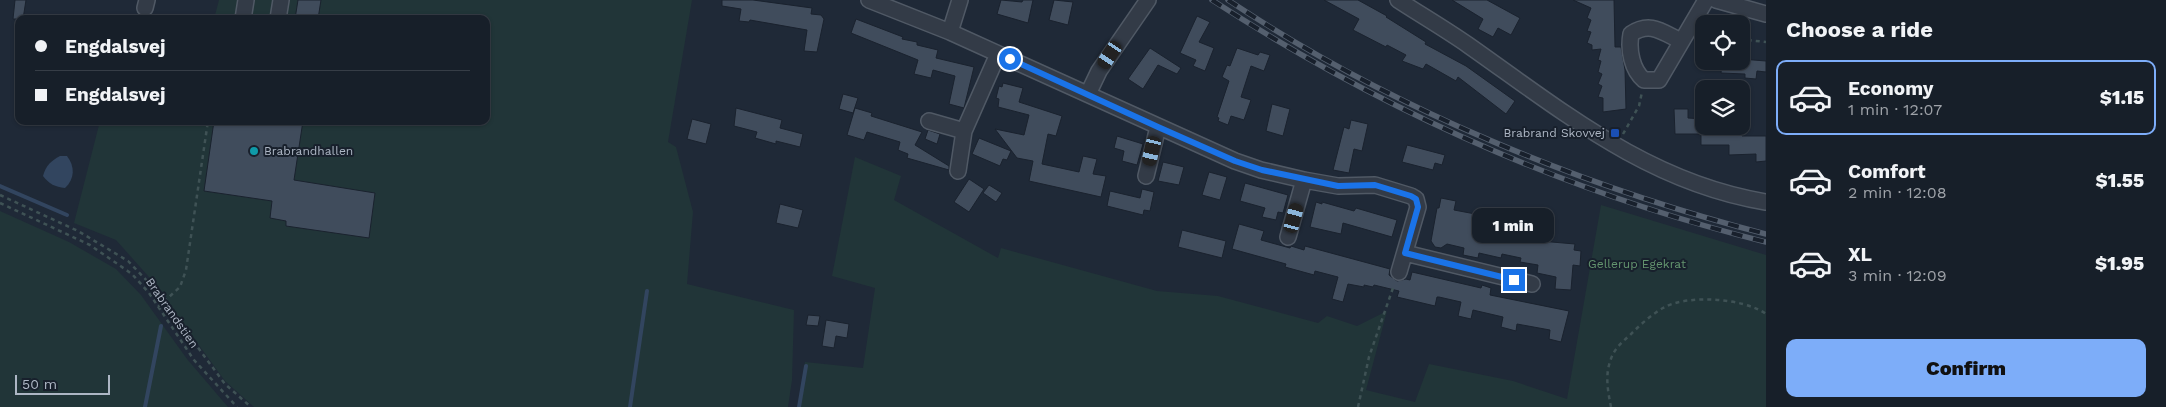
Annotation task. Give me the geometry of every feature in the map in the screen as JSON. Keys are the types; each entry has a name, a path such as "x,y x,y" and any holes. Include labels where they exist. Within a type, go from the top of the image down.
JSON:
{"street":[{"path":"244,15 246,0"},
{"path":"279,15 281,0"},
{"path":"869,0 950,32 1235,161 1262,170 1304,180 1338,186 1375,185 1411,196 1416,199 1418,207 1399,272"},
{"path":"950,32 960,0"},
{"path":"1088,94 1099,71 1148,0"},
{"path":"1398,0 1466,44 1556,109 1616,146 1687,182 1744,198 1766,202"},
{"path":"1680,41 1652,27 1640,28 1631,34 1630,43 1636,74 1651,80 1680,41 1706,0"},
{"path":"1716,0 1766,14"},
{"path":"958,171 964,131 998,54"},
{"path":"929,121 964,131"},
{"path":"1146,176 1158,127"},
{"path":"1288,237 1304,180"},
{"path":"1405,253 1532,284"}],"path":[{"path":"1750,40 1766,42"},
{"path":"1616,146 1639,106 1651,80"},
{"path":"158,307 180,287 186,270 207,125"},
{"path":"0,195 103,244 128,261 165,302 225,384 251,407"},
{"name":"Brabrandstien","path":"0,203 90,245 132,274 158,307 194,360 237,407"},
{"path":"1358,407 1369,357 1399,272"},
{"path":"1611,407 1607,382 1610,362 1617,347 1664,308 1680,302 1711,300 1733,302 1761,310 1766,314"}],"green space":[{"path":"219,0 692,0 668,142 676,147 693,212 687,284 794,310 792,380 788,407 254,407 225,381 174,311 165,295 116,240 74,223 99,125 490,125 490,15 215,15"},
{"name":"Gellerup Egekrat","path":"855,157 901,176 894,200 998,258 1001,248 1157,291 1218,296 1318,323 1327,316 1357,326 1387,311 1366,390 1415,402 1429,364 1513,381 1567,399 1601,205 1766,255 1766,407 798,407 805,362 863,368 875,288 832,276"},
{"path":"0,211 69,242 116,269 141,295 187,359 228,407 0,407"}],"water":[{"path":"60,156 67,156 73,168 71,181 65,188 52,185 43,176 49,164"}],"building":[{"path":"15,0 26,0 24,15 15,15 15,19 13,19"},
{"path":"298,0 321,0 319,15 296,15"},
{"path":"722,0 753,0 812,8 811,14 821,15 824,19 817,52 804,51 807,30 750,20 749,22 739,21 741,9 722,6"},
{"path":"1001,0 1022,2 1023,0 1033,0 1028,23 997,14"},
{"path":"1054,0 1073,2 1068,25 1049,20"},
{"path":"1324,0 1358,0 1387,16 1426,42 1425,44 1466,66 1515,101 1506,114 1458,77 1456,81 1426,64 1423,69 1402,61 1406,55 1353,30 1359,19"},
{"path":"1452,0 1487,0 1520,18 1511,35 1498,28 1493,37 1478,29 1483,19"},
{"path":"1573,0 1614,0 1615,47 1621,47 1625,70 1626,109 1603,112 1603,98 1598,97 1602,86 1598,84 1602,74 1598,72 1601,61 1598,60 1601,49 1592,50 1592,45 1587,43 1591,32 1587,31 1591,20 1587,18 1591,8"},
{"path":"1197,16 1210,22 1199,42 1214,48 1205,71 1193,66 1196,60 1180,53"},
{"path":"856,19 903,37 902,39 917,42 917,45 938,50 936,58 974,67 964,108 949,104 955,76 933,70 931,78 914,74 918,60 851,33"},
{"path":"1150,48 1181,68 1177,74 1158,65 1143,89 1128,79"},
{"path":"1237,48 1258,55 1260,52 1270,55 1264,71 1251,66 1241,97 1251,100 1244,120 1231,116 1228,125 1218,121 1219,118 1217,117 1229,81 1222,77 1227,65 1230,66"},
{"path":"1750,60 1766,61 1766,72 1757,71 1756,79 1745,78 1745,74 1721,73 1721,70 1750,70"},
{"path":"1003,83 1023,88 1019,102 1062,116 1056,136 1048,134 1042,164 1079,172 1083,156 1097,159 1093,174 1106,176 1101,197 1029,181 1033,161 1017,158 995,129 1024,135 1029,115 998,107 999,99 996,98 999,86 1002,87"},
{"path":"843,94 858,98 853,113 839,109"},
{"path":"1272,104 1290,109 1283,136 1266,131"},
{"path":"736,108 782,120 780,128 803,134 800,147 776,141 776,144 755,138 757,132 734,126"},
{"path":"855,108 872,113 871,116 922,132 915,145 949,166 949,170 907,158 908,154 898,150 900,142 867,132 864,140 847,135"},
{"path":"1674,109 1688,109 1688,118 1695,118 1695,134 1675,134"},
{"path":"692,119 711,124 706,144 687,139"},
{"path":"1351,120 1368,124 1362,151 1354,149 1349,173 1333,170 1344,127 1349,129"},
{"name":"Brabrandhallen","path":"213,125 302,125 294,180 375,193 369,238 286,226 286,221 270,218 272,201 204,191"},
{"path":"928,130 940,134 937,144 925,139"},
{"path":"1701,135 1766,136 1766,161 1756,162 1756,154 1729,155 1729,145 1701,145"},
{"path":"1117,136 1143,144 1137,165 1122,161 1124,151 1114,148"},
{"path":"979,138 1011,151 1007,160 1003,159 1000,166 972,154"},
{"path":"1407,145 1445,155 1442,165 1435,163 1433,170 1402,162"},
{"path":"1163,162 1184,167 1179,185 1158,181"},
{"path":"1209,172 1227,177 1220,200 1202,195"},
{"path":"969,179 984,189 969,212 954,202"},
{"path":"1245,183 1288,195 1283,213 1278,212 1276,220 1262,217 1265,208 1240,201"},
{"path":"989,185 1002,193 996,202 983,193"},
{"path":"1142,189 1154,192 1150,211 1144,210 1143,215 1107,206 1110,191 1140,198"},
{"path":"1441,198 1456,201 1454,210 1486,216 1483,230 1540,241 1575,244 1574,250 1581,251 1580,266 1573,265 1571,290 1555,289 1556,277 1537,273 1538,265 1520,262 1521,258 1502,254 1501,258 1479,253 1478,258 1463,255 1464,248 1447,244 1441,248 1435,247 1431,241 1437,208 1439,208"},
{"path":"1316,202 1354,211 1356,208 1397,220 1392,237 1343,223 1341,234 1310,227"},
{"path":"780,204 803,210 798,228 776,223"},
{"path":"1239,224 1264,231 1261,240 1304,250 1305,246 1390,269 1389,275 1397,281 1410,280 1412,272 1481,288 1482,285 1491,288 1490,295 1569,311 1561,342 1549,339 1550,330 1517,324 1516,331 1501,327 1503,317 1473,310 1471,319 1458,316 1461,302 1439,297 1437,297 1435,306 1397,297 1399,291 1374,285 1373,287 1364,285 1364,287 1348,284 1343,302 1332,299 1338,277 1315,271 1314,275 1285,267 1286,264 1232,249"},
{"path":"1182,230 1226,241 1222,258 1178,247"},
{"path":"808,315 820,316 818,326 806,325"},
{"path":"826,320 849,324 847,338 836,336 834,348 822,346"}],"waterway":[{"path":"0,186 67,215"},
{"path":"630,407 647,291"},
{"path":"145,407 161,326"},
{"path":"799,407 806,366"}],"railway":[{"path":"1212,0 1343,78 1479,144 1549,173 1620,199 1692,222 1766,242"},
{"path":"1228,0 1290,39 1354,75 1487,139 1556,167 1626,192 1696,215 1766,234"}],"place":[{"name":"Brabrand Skovvej","path":"1615,133"},
{"name":"Brabrandhallen","path":"254,151"}],"route":[{"path":"1010,59 1235,161 1262,170 1304,180 1338,186 1375,185 1411,196 1416,199 1418,207 1405,253 1514,280"}]}
